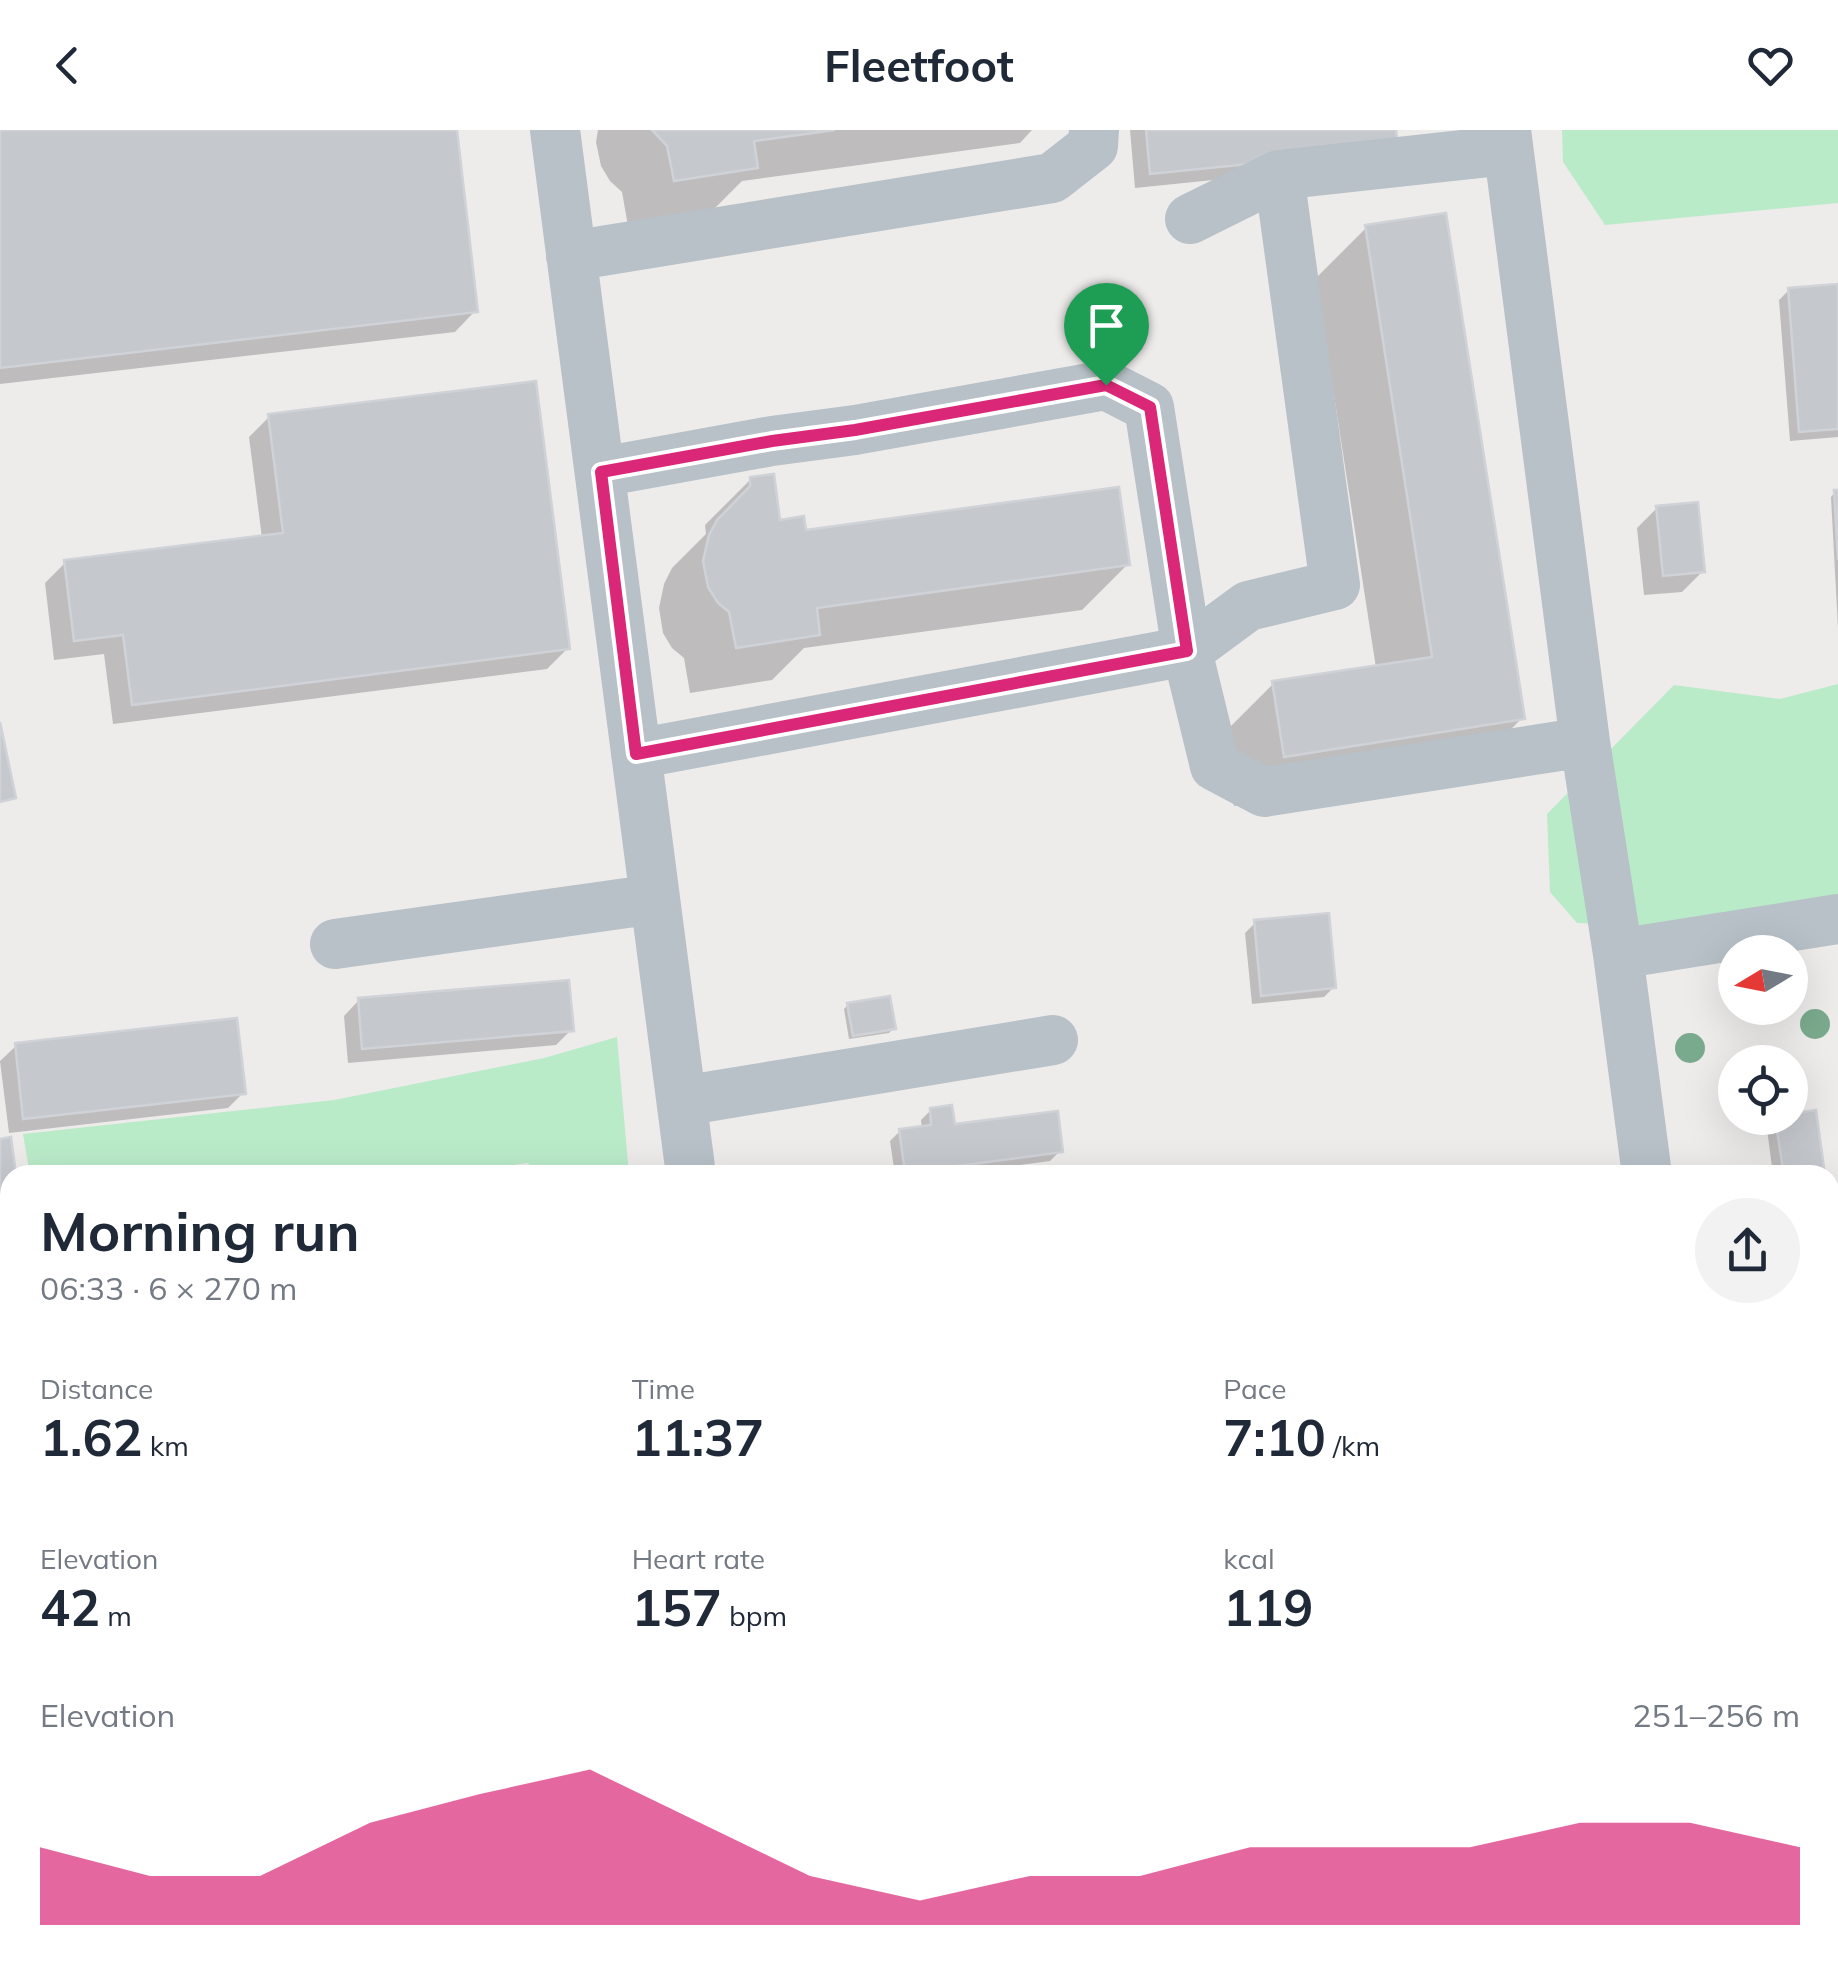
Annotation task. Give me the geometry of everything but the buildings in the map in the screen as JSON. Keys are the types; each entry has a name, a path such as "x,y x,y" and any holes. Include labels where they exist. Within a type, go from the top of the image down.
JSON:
{"street":[{"path":"555,130 690,1165"},
{"path":"571,256 1052,178 1093,146 1094,130"},
{"path":"1190,219 1279,176 1507,140 1585,742 1646,1165"},
{"path":"636,754 1187,651 1248,606 1335,585 1279,176"},
{"path":"601,472 1106,385 1150,407 1187,651 1215,766 1264,792 1585,742"},
{"path":"336,944 654,899"},
{"path":"1618,954 1838,919"},
{"path":"682,1102 1053,1040"}],"green space":[{"path":"1562,130 1838,130 1838,203 1605,225 1563,162"},
{"path":"1838,684 1838,900 1655,926 1577,923 1550,892 1547,814 1674,685 1780,699"},
{"path":"617,1037 628,1165 28,1165 23,1134 334,1100 544,1058"}],"route":[{"path":"1106,385 1150,407 1187,651 636,754 601,472 1106,385"}]}
